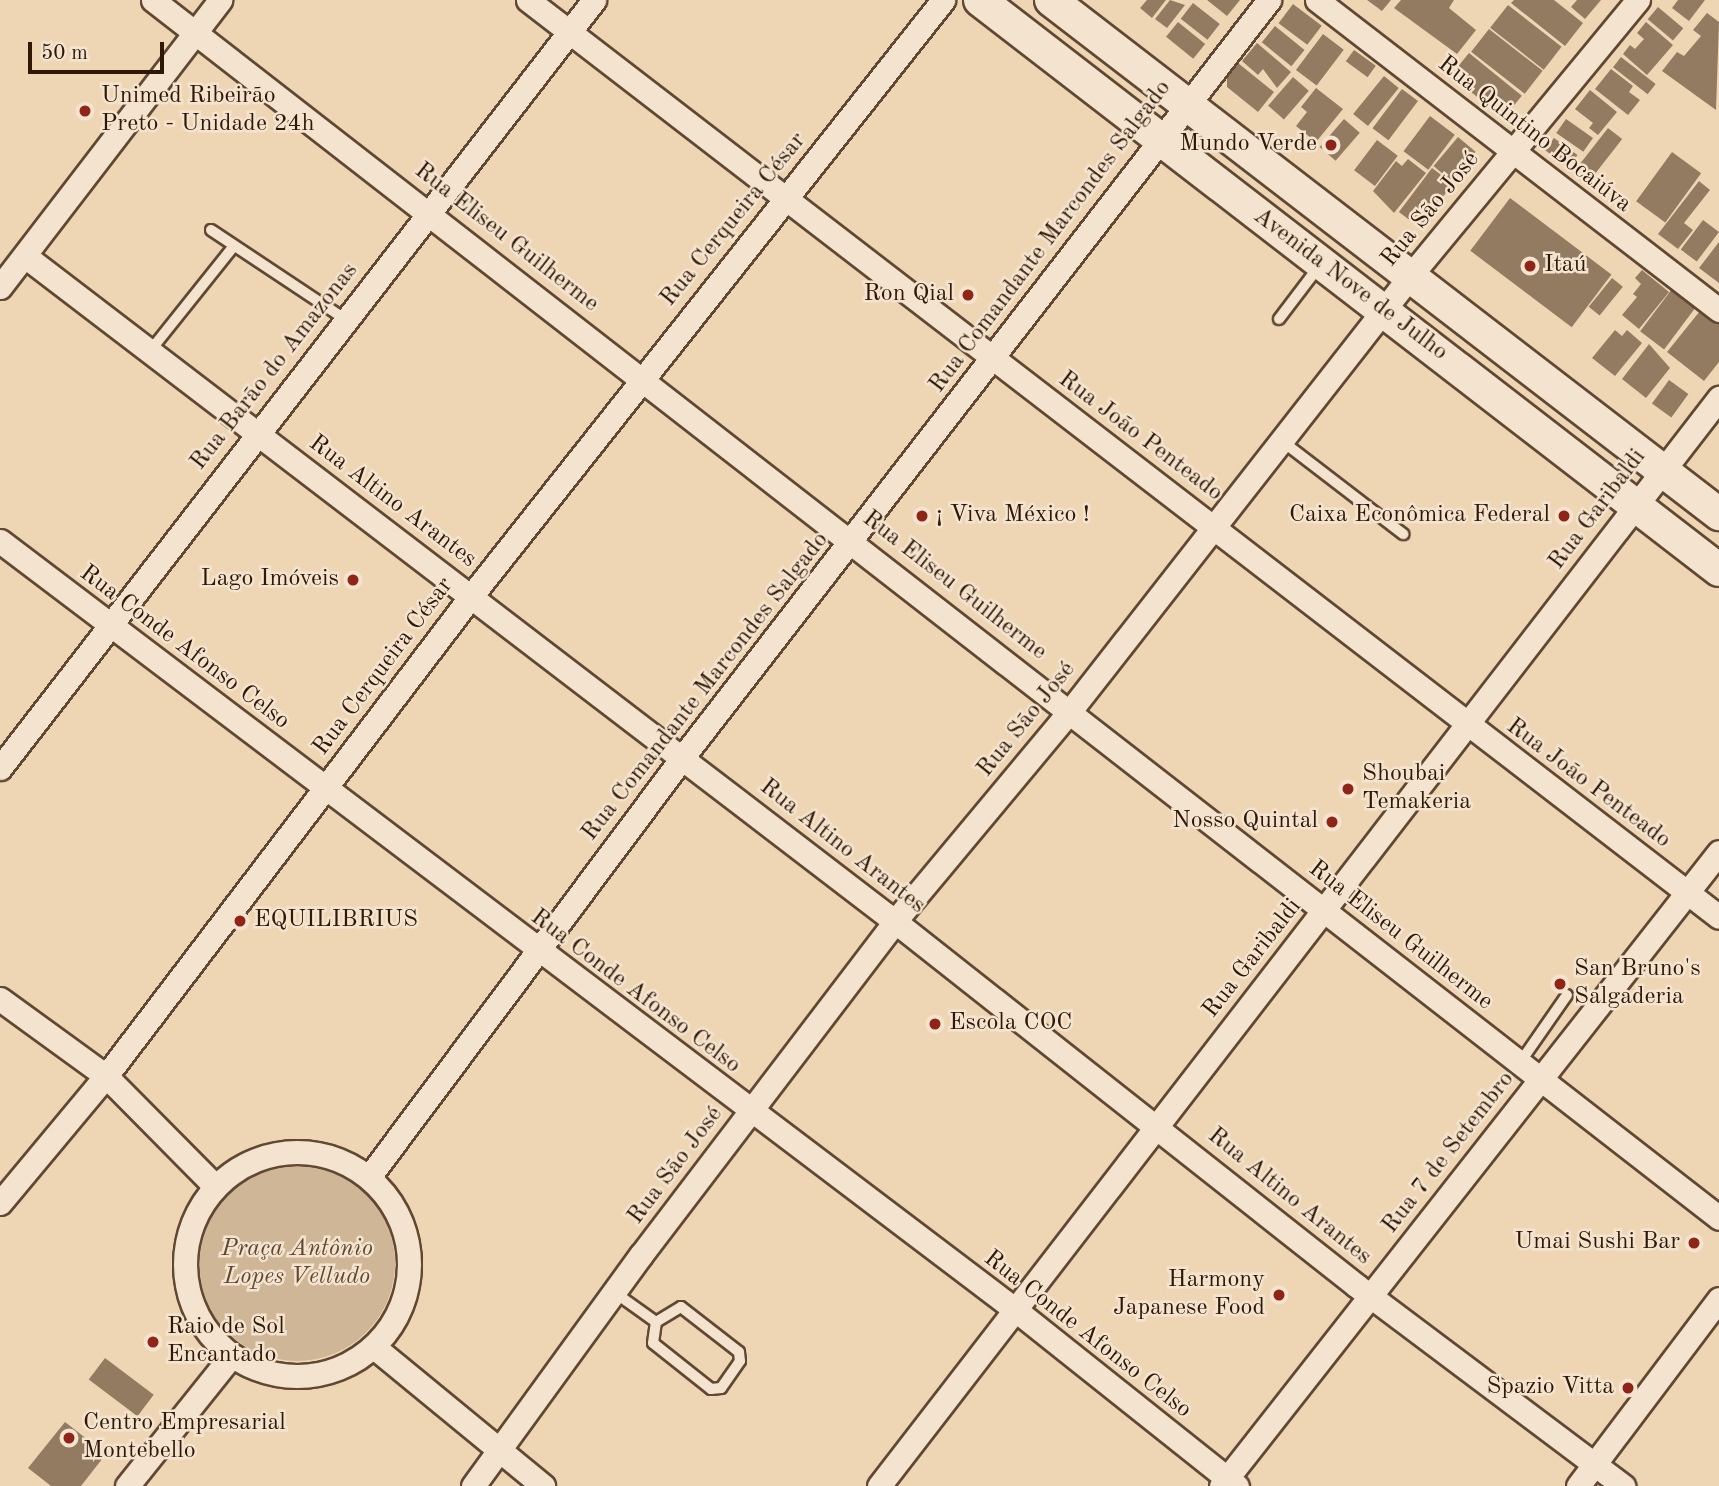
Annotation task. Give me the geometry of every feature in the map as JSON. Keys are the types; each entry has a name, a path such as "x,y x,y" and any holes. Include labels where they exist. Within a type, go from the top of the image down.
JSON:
{"main road":[{"name":"Avenida Nove de Julho","path":"980,0 1719,570"},
{"name":"Avenida Nove de Julho","path":"1051,0 1184,105 1411,275 1719,514"}],"street":[{"name":"Rua Eliseu Guilherme","path":"153,0 852,540 1719,1218"},
{"path":"0,287 220,0"},
{"name":"Rua João Penteado","path":"528,0 1215,527 1467,726 1719,917"},
{"name":"Rua Barão do Amazonas","path":"0,768 428,211 594,0"},
{"name":"Rua Cerqueira César","path":"0,1203 106,1076 472,595 943,0"},
{"name":"Rua Comandante Marcondes Salgado","path":"369,1177 682,758 993,358 1184,105 1269,0"},
{"name":"Rua Quintino Bocaiúva","path":"1317,0 1719,310"},
{"name":"Rua São José","path":"473,1486 614,1292 895,921 1070,711 1411,275 1638,0"},
{"name":"Rua Altino Arantes","path":"24,256 472,595 895,921 1371,1296 1623,1486"},
{"name":"Rua Garibaldi","path":"883,1484 1013,1308 1325,911 1719,398"},
{"name":"Rua Conde Afonso Celso","path":"0,541 750,1112 1013,1308 1228,1483"},
{"name":"Rua 7 de Setembro","path":"1228,1483 1719,852"},
{"path":"0,999 106,1076 215,1186"},
{"path":"308,1151 330,1157 369,1177 391,1200 405,1229 411,1261 407,1293 394,1322 374,1347 341,1368 304,1377 266,1372 232,1356 208,1334 191,1305 184,1274 186,1241 197,1210 215,1186 243,1164 275,1153 308,1151"},
{"path":"1578,1486 1719,1299"},
{"path":"374,1347 498,1453 543,1486"},
{"path":"127,1486 232,1356"}],"lane":[{"path":"211,230 345,319"},
{"path":"150,351 233,247"},
{"path":"1279,319 1322,262"},
{"path":"1282,441 1403,534"},
{"path":"1519,1063 1567,995"},
{"path":"614,1292 656,1322"},
{"path":"681,1307 739,1352 740,1360 722,1388 711,1389 657,1348 652,1337 656,1322 681,1307"}],"green space":[{"name":"Praça Antônio Lopes Velludo","path":"297,1165 334,1173 366,1194 387,1226 395,1263 387,1300 366,1332 334,1353 297,1361 260,1353 228,1332 207,1300 199,1263 207,1226 228,1194 260,1173"}],"building":[{"path":"1147,0 1166,0 1152,18 1140,8"},
{"path":"1170,0 1185,5 1167,28 1155,19"},
{"path":"1207,0 1240,0 1227,16"},
{"path":"1367,0 1391,0 1382,11"},
{"path":"1401,0 1454,0 1449,8 1476,30 1457,54 1394,8"},
{"path":"1514,0 1554,0 1583,23 1565,46 1511,3"},
{"path":"1577,0 1601,0 1585,19 1571,7"},
{"path":"1678,0 1705,0 1689,21 1672,8"},
{"path":"1193,3 1220,24 1207,40 1181,19"},
{"path":"1293,4 1322,26 1307,45 1279,23"},
{"path":"1508,5 1562,47 1544,70 1490,28"},
{"path":"1658,7 1683,28 1673,40 1648,19"},
{"path":"1707,13 1719,22 1716,110 1662,71 1677,52 1684,56 1701,36 1693,30"},
{"path":"1178,22 1205,44 1193,59 1166,37"},
{"path":"1646,22 1673,45 1647,75 1623,54 1630,45 1635,49 1644,39 1637,33"},
{"path":"1275,26 1305,50 1291,66 1262,42"},
{"path":"1489,29 1543,71 1525,94 1471,52"},
{"path":"1323,34 1344,50 1317,86 1296,70"},
{"path":"1257,43 1291,72 1277,88 1263,69 1258,75 1242,61"},
{"path":"1354,50 1376,66 1368,77 1346,61"},
{"path":"1469,53 1522,96 1504,118 1451,76"},
{"path":"1621,57 1656,84 1648,94 1613,67"},
{"path":"1238,63 1274,92 1258,112 1227,87 1227,77"},
{"path":"1611,69 1633,86 1629,92 1640,100 1628,115 1595,89"},
{"path":"1384,76 1399,88 1368,126 1353,114"},
{"path":"1293,77 1309,91 1284,119 1268,106"},
{"path":"1316,88 1343,109 1316,142 1296,126 1307,112 1301,107"},
{"path":"1402,89 1418,101 1388,140 1373,128"},
{"path":"1590,90 1617,112 1598,135 1589,128 1593,123 1575,109"},
{"path":"1430,116 1455,135 1428,170 1404,151"},
{"path":"1344,119 1360,133 1336,161 1320,147"},
{"path":"1566,119 1593,138 1583,152 1556,133"},
{"path":"1608,128 1622,139 1591,179 1577,168"},
{"path":"1458,137 1476,152 1451,181 1434,166"},
{"path":"1554,138 1577,155 1569,167 1545,150"},
{"path":"1377,140 1398,156 1375,186 1354,170"},
{"path":"1672,152 1701,173 1665,223 1636,201"},
{"path":"1408,159 1426,173 1394,213 1373,191 1396,161 1402,166"},
{"path":"1432,168 1453,184 1420,228 1399,212"},
{"path":"1699,181 1710,190 1684,223 1693,230 1678,249 1658,234"},
{"path":"1510,198 1611,274 1572,327 1470,251"},
{"path":"1703,220 1719,232 1697,262 1681,250"},
{"path":"1719,242 1719,283 1699,268"},
{"path":"1642,270 1669,292 1639,329 1622,315 1637,297 1633,294 1641,284 1635,278"},
{"path":"1612,278 1623,287 1600,316 1589,307"},
{"path":"1675,285 1699,303 1664,349 1640,331"},
{"path":"1704,306 1719,317 1719,362 1704,381 1667,352"},
{"path":"1615,330 1622,336 1627,330 1642,343 1615,376 1592,358"},
{"path":"1649,344 1670,368 1646,398 1622,379"},
{"path":"1669,380 1688,394 1671,418 1652,403"},
{"path":"105,1358 154,1395 137,1416 89,1380"},
{"name":"Centro Empresarial Montebello","path":"65,1422 106,1454 81,1486 51,1486 28,1468"}],"place":[{"name":"Unimed Ribeirão Preto - Unidade 24h","path":"85,111"},
{"name":"Mundo Verde","path":"1331,145"},
{"name":"Itaú","path":"1530,266"},
{"name":"Ron Qial","path":"968,295"},
{"name":"¡ Viva México !","path":"922,516"},
{"name":"Caixa Econômica Federal","path":"1564,516"},
{"name":"Lago Imóveis","path":"353,580"},
{"name":"Shoubai Temakeria","path":"1348,789"},
{"name":"Nosso Quintal","path":"1332,822"},
{"name":"EQUILIBRIUS","path":"240,921"},
{"name":"San Bruno's Salgaderia","path":"1560,984"},
{"name":"Escola COC","path":"935,1024"},
{"name":"Umai Sushi Bar","path":"1694,1243"},
{"name":"Harmony Japanese Food","path":"1279,1295"},
{"name":"Raio de Sol Encantado","path":"153,1342"},
{"name":"Spazio Vitta","path":"1628,1388"},
{"name":"Centro Empresarial Montebello","path":"69,1438"}]}
